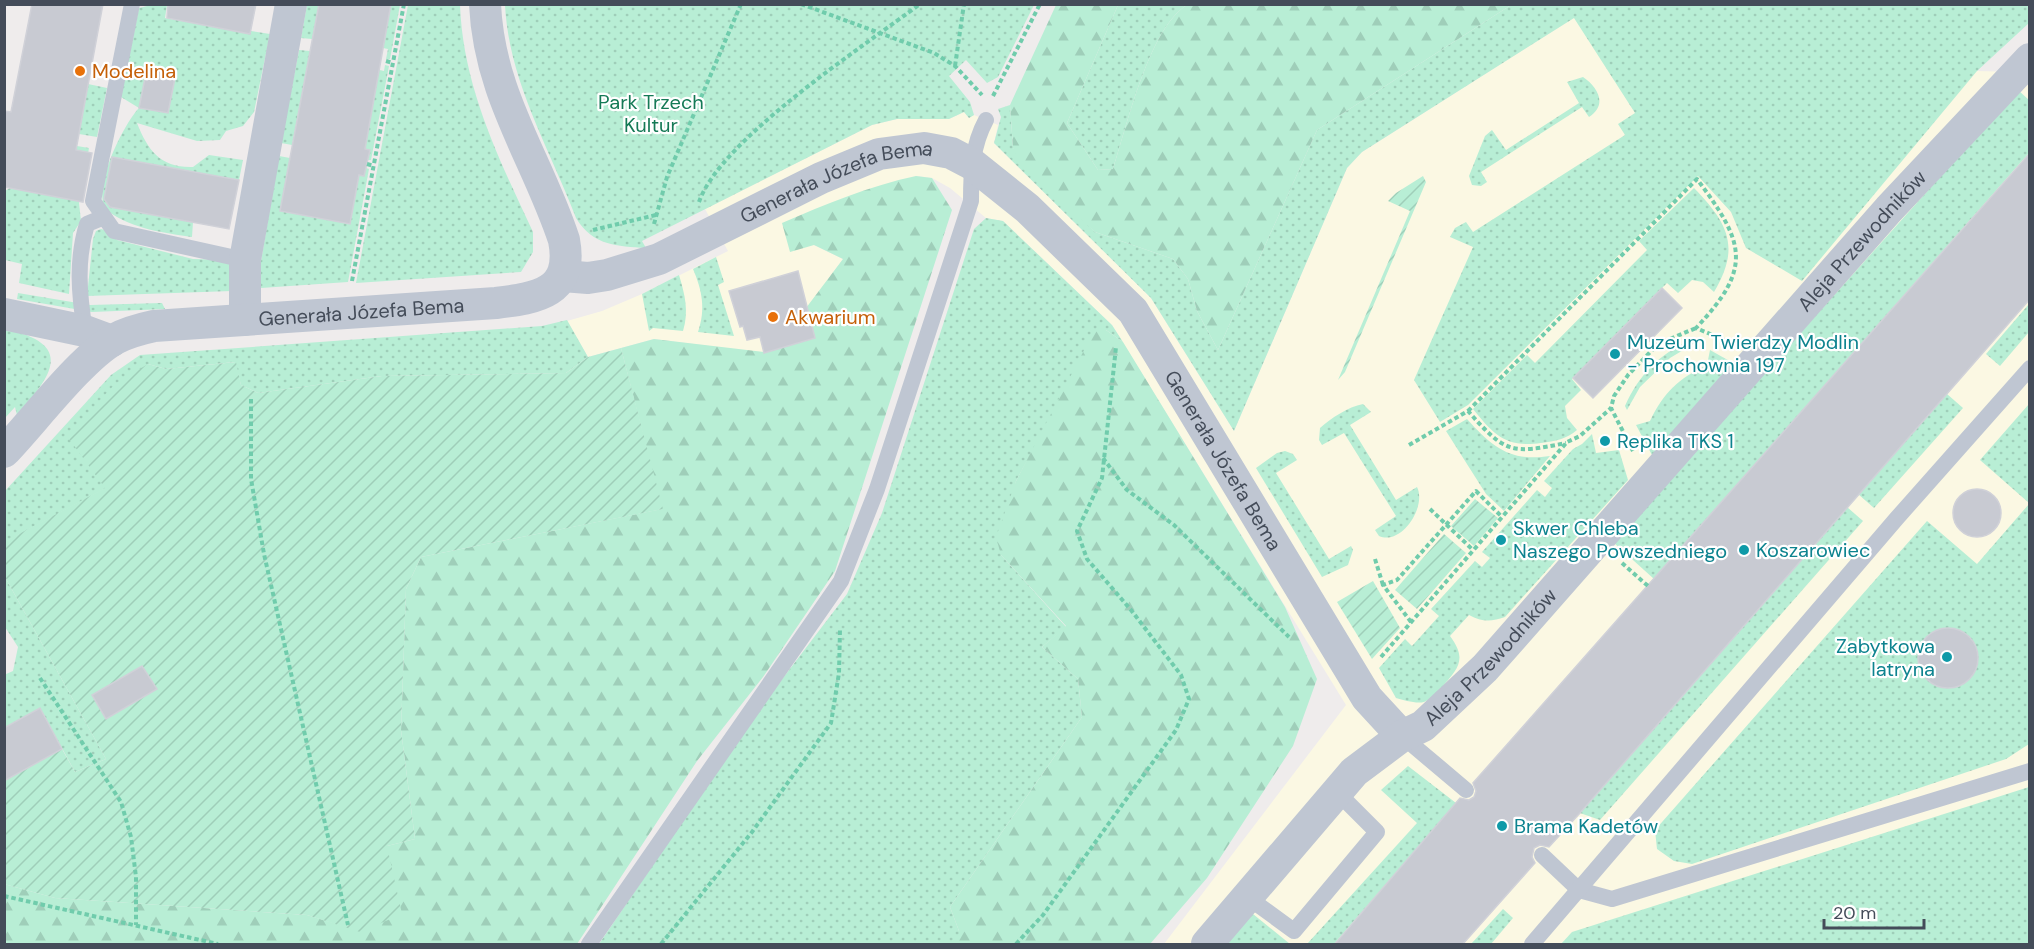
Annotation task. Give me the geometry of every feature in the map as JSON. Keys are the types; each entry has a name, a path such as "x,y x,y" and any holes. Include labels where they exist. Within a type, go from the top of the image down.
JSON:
{"street":[{"path":"245,320 245,260 291,4"},
{"path":"485,4 493,63 507,109 564,240 566,257 563,276"},
{"name":"Aleja Przewodników","path":"1207,945 1246,896 1354,772 1402,736 1423,726 1485,668 1595,540 1649,482 1889,209 2030,59"},
{"name":"Generała Józefa Bema","path":"4,452 86,362 99,336 154,326 520,300 549,291 563,276 588,278 607,275 659,259 821,178 879,154 924,148 951,153 972,164 1027,208 1133,311 1367,698 1402,736"},
{"path":"4,314 99,336"}],"lane":[{"path":"132,4 93,201 114,231 245,260"},
{"path":"589,945 842,581 878,489 971,201 972,164 977,136 986,120"},
{"path":"99,336 80,299 82,241 87,224 104,217"},
{"path":"1532,945 2030,368"},
{"path":"1402,736 1466,790"},
{"path":"1542,855 1579,890 1612,899 2030,771"},
{"path":"1246,896 1294,931 1377,832 1336,792"}],"path":[{"path":"351,286 404,4"},
{"path":"659,259 651,237 667,177 741,4"},
{"path":"801,4 934,53 955,66 979,92"},
{"path":"697,207 706,185 739,146 777,112 920,4"},
{"path":"955,66 964,4"},
{"path":"986,120 991,101 1040,4"},
{"path":"386,62 393,63"},
{"path":"367,164 374,166"},
{"path":"1409,445 1443,428 1468,411 1697,179 1723,214 1732,235 1736,258 1733,281 1719,304 1696,328 1658,344 1628,375 1614,396 1611,408 1580,436 1567,442 1530,450 1504,447 1468,411"},
{"path":"584,233 656,215"},
{"path":"1696,328 1760,356"},
{"path":"1016,945 1043,915 1141,775 1176,730 1189,699 1180,675 1131,610 1087,559 1077,531 1102,477 1117,336"},
{"path":"251,399 251,478 264,554 348,925"},
{"path":"1611,408 1649,482"},
{"path":"1380,658 1567,442"},
{"path":"1103,457 1127,490 1174,525 1291,639"},
{"path":"1383,585 1397,580 1476,491 1502,517"},
{"path":"1430,509 1473,550"},
{"path":"1617,558 1648,586"},
{"path":"1375,560 1383,585 1411,622"},
{"path":"661,945 752,832 831,723 839,674 842,581"},
{"path":"40,678 121,802 131,837 136,877 136,925"},
{"path":"4,896 218,945"}],"shaded area":[{"path":"1869,4 1977,71 2018,72 2029,79 2029,944 1164,944 1346,705 1112,325 1003,221 986,218 950,188 932,178 916,176 814,245 843,259 808,307 815,338 764,353 654,339 588,357 567,321 602,311 642,294 728,251 705,209 872,125 897,119 949,119 964,112 969,118 974,115 998,125 994,143 1151,298 1234,431 1347,168 1362,152 1594,5"}],"green space":[{"path":"167,5 165,18 250,33 251,31 270,34 254,112 243,126 226,131 220,140 197,141 137,123 146,142 164,161 182,167 193,167 209,155 243,160 239,180 123,159 113,207 193,222 192,237 128,223 109,212 103,204 102,191 110,160 125,128 139,108 121,97 139,8"},
{"path":"307,5 319,5 312,39 301,38"},
{"path":"391,5 400,5 390,59 386,59 388,49 383,48"},
{"path":"408,5 460,5 468,65 475,94 496,150 533,232 533,252 521,272 356,283"},
{"name":"Park Trzech Kultur","path":"505,5 1034,5 998,77 987,83 966,60 949,76 970,102 974,115 969,118 964,112 949,119 897,119 872,125 642,241 646,248 606,243 590,234 576,218 522,88 508,33"},
{"path":"1056,5 1118,5 1067,123 1098,170 1113,169 1141,80 1151,56 1161,34 1173,17 1187,5 1511,5 1317,130 1218,350 1197,311 1188,279 1173,259 1095,232 1020,165 1013,148 1010,105"},
{"path":"1118,5 1187,5 1173,17 1161,34 1151,56 1141,80 1113,169 1098,170 1067,123"},
{"path":"1511,5 2029,5 2029,23 1977,71 1802,281 1746,248 1731,212 1698,176 1468,405 1440,422 1414,380 1473,247 1450,237 1455,228 1466,222 1473,232 1625,135 1618,124 1635,113 1574,18 1362,152 1347,168 1234,431 1151,298 994,143 1001,117 998,109 1010,105 1013,148 1095,232 1173,259 1188,279 1197,311 1218,350 1317,130"},
{"path":"299,50 310,51 292,145 281,143"},
{"path":"385,65 389,66 371,160 368,160 370,150 365,149 379,70 384,71"},
{"path":"1583,77 1593,86 1599,96 1595,112 1589,117 1582,107 1481,172 1487,182 1481,186 1472,185 1469,176 1485,136 1492,130 1506,150 1579,103 1567,82"},
{"path":"88,84 107,88 97,137 79,134"},
{"path":"2018,90 2029,100 2029,153 1654,579 1613,542"},
{"path":"77,146 89,148 79,203 81,221 73,233 69,294 19,283 22,264 5,260 5,191"},
{"path":"279,156 290,158 280,211 350,224 359,175 364,176 366,168 369,169 348,282 261,288 261,261"},
{"path":"916,176 932,178 952,210 835,571 763,677 697,761 577,944 5,944 4,884 55,898 307,915 360,931 387,846 415,839 401,730 406,589 421,557 662,509 621,348 654,339 764,352 815,338 806,308 843,259 814,245 790,252 782,223 865,190"},
{"path":"1423,176 1426,182 1345,372 1338,380 1410,211 1388,201 1396,193"},
{"path":"1694,188 1715,213 1727,236 1729,249 1727,262 1714,292 1703,282 1692,280 1678,293 1667,283 1572,379 1581,390 1565,406 1567,418 1577,430 1573,433 1565,438 1529,444 1510,441 1495,433 1473,409 1527,355 1535,363 1647,250 1639,241"},
{"path":"986,218 1003,221 1112,325 1123,342 1106,330 1049,420 1016,481 1001,555 1066,627 1042,647 1078,679 1082,717 950,907 959,931 959,944 599,944 754,716 847,594 882,513 974,229"},
{"path":"101,229 111,232 117,240 193,259 231,260 232,291 87,296 93,239 96,231"},
{"path":"716,257 724,282 718,285 734,336 698,332 702,315 702,300 693,269"},
{"path":"679,275 686,303 683,331 653,328 649,331 642,294"},
{"path":"18,293 90,305 162,303 165,309 92,312 17,299"},
{"path":"2029,304 2029,332 2000,366 1986,354"},
{"path":"567,320 588,357 566,373 382,376 258,393 241,385 235,362 166,369 148,364 106,488 5,542 5,491 111,375 140,355 542,326"},
{"path":"5,329 27,335 41,343 49,352 51,363 40,387 30,400 17,415 15,407 5,418"},
{"path":"1106,330 1123,342 1285,607 1317,679 1293,746 1207,878 1150,944 959,944 959,931 950,907 1082,717 1078,679 1042,647 1066,626 1001,555 996,537 1016,481 1094,331"},
{"path":"1691,340 1695,343 1670,358 1640,387 1627,410 1625,406 1631,395 1651,367 1669,352"},
{"path":"621,348 663,509 421,557 406,589 401,730 415,839 387,846 402,914 360,932 307,915 55,898 4,884 4,781 62,749 75,772 106,759 5,577 4,542 105,488 67,436 115,384 148,364 166,369 236,362 241,385 258,393 382,376 566,373 588,357"},
{"path":"1710,350 1733,363 1652,455 1636,425 1650,421 1673,387 1707,365"},
{"path":"1947,394 1963,408 1874,508 1858,494"},
{"path":"1363,404 1371,412 1350,425 1396,500 1417,487 1419,495 1415,514 1410,523 1396,535 1387,538 1379,536 1375,530 1396,516 1344,433 1322,445 1319,440 1320,428 1324,424 1346,410"},
{"path":"2029,404 2029,503 1980,460"},
{"path":"1467,419 1485,438 1504,451 1524,457 1550,456 1504,511 1486,494 1446,431"},
{"path":"1592,434 1596,453 1619,450 1628,480 1505,617 1487,620 1469,615 1450,636 1458,651 1459,663 1453,674 1433,696 1424,702 1410,702 1396,698 1379,668 1405,639 1412,646 1439,616 1431,609 1475,561 1482,567 1490,558 1482,552 1537,490 1545,497 1552,488 1544,481 1573,449"},
{"path":"1285,451 1293,454 1297,460 1276,473 1329,559 1351,546 1353,550 1348,565 1322,577 1256,468 1277,453"},
{"path":"1475,499 1498,518 1474,546 1451,526"},
{"path":"2029,504 2029,744 2006,759 1692,864 1674,861 1657,849 1655,830 1927,521 1977,564"},
{"path":"1847,507 1863,521 1600,820 1580,813"},
{"path":"1444,534 1466,553 1417,609 1395,590"},
{"path":"5,577 106,759 75,772 40,708 5,728 4,675 13,671 18,647 5,627"},
{"path":"1373,581 1400,628 1372,659 1337,602"},
{"path":"1408,766 1456,803 1334,944 1307,944 1417,823 1381,790"},
{"path":"2029,787 2029,944 1561,944 1572,932"},
{"path":"1503,909 1513,918 1491,944 1471,944"},
{"path":"1253,914 1290,944 1226,944"}],"building":[{"path":"32,4 103,4 76,150 92,153 83,202 4,187 4,111 11,112"},
{"path":"168,4 256,4 250,34 167,18"},
{"path":"319,4 391,4 365,149 370,150 364,176 359,175 350,224 280,211"},
{"path":"147,68 176,73 168,113 139,108"},
{"name":"Koszarowiec","path":"2030,153 2030,299 1580,813 1549,847 1540,845 1534,848 1532,857 1535,863 1462,945 1334,945 1460,798 1469,800 1474,797 1476,791 1473,783"},
{"path":"112,157 239,180 229,229 110,207 104,199"},
{"name":"Akwarium","path":"798,271 815,338 764,353 760,337 747,340 743,326 740,327 729,291"},
{"path":"1662,288 1682,308 1593,398 1573,378"},
{"path":"1972,489 1982,489 1997,499 2001,513 2000,522 1991,533 1982,537 1972,537 1957,527 1953,518 1953,508 1963,493"},
{"name":"Zabytkowa latryna","path":"1948,628 1969,637 1978,658 1969,679 1948,688 1927,679 1918,658 1927,637"},
{"path":"142,666 157,689 106,719 92,695"},
{"path":"40,708 62,749 4,781 4,728"}],"place":[{"name":"Modelina","path":"80,71"},
{"name":"Akwarium","path":"773,317"},
{"name":"Muzeum Twierdzy Modlin - Prochownia 197","path":"1615,354"},
{"name":"Replika TKS 1","path":"1605,441"},
{"name":"Skwer Chleba Naszego Powszedniego","path":"1501,540"},
{"name":"Koszarowiec","path":"1744,550"},
{"name":"Zabytkowa latryna","path":"1947,657"},
{"name":"Brama Kadetów","path":"1502,826"}]}
